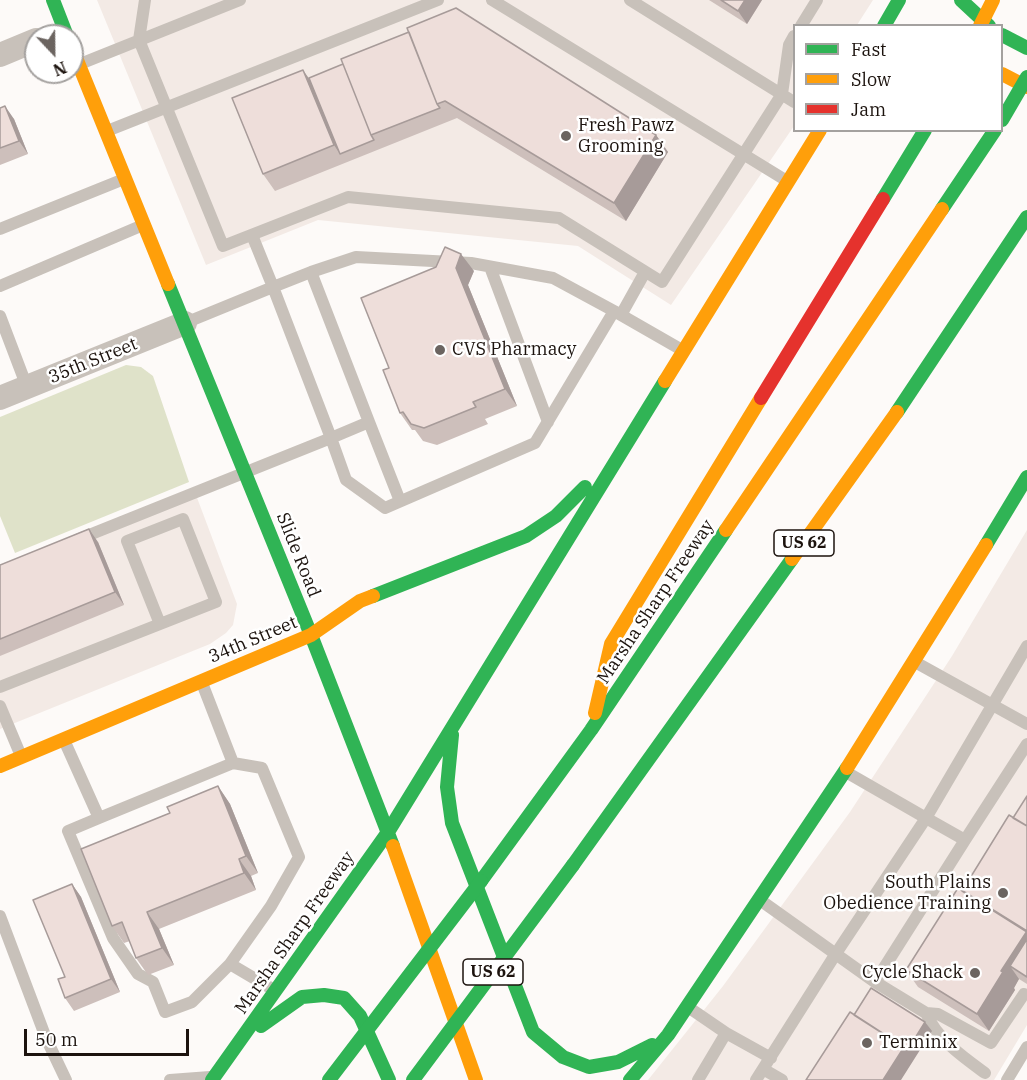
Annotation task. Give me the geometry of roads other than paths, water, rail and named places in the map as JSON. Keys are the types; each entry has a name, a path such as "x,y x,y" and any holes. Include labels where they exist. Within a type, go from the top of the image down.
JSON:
{"main road":[{"name":"Slide Road","path":"53,0 59,24"},
{"path":"885,24 899,0"},
{"path":"961,0 987,24"},
{"path":"981,24 993,0"},
{"path":"1003,36 1027,48"},
{"path":"1003,75 1027,87"},
{"name":"Slide Road","path":"84,76 311,635 388,832 476,1080"},
{"path":"1003,118 1027,77"},
{"name":"Marsha Sharp Freeway","path":"213,1078 388,832 819,132"},
{"path":"591,730 611,644 925,132"},
{"name":"Marsha Sharp Freeway","path":"329,1080 591,730 994,132"},
{"name":"US 62","path":"413,1080 573,865 903,404 1027,217"},
{"name":"34th Street","path":"0,766 311,635 360,601 525,536 556,516 625,447"},
{"path":"630,1080 668,1035 845,771 1027,477"},
{"path":"454,724 447,787 452,823 533,1032 553,1052 581,1067 604,1068 634,1056 668,1035"},
{"path":"243,1038 302,997 324,995 344,998 360,1016 389,1080"}],"street":[{"path":"0,55 24,45"},
{"name":"35th Street","path":"0,398 185,323"}],"lane":[{"path":"145,0 139,40 223,246 348,197 559,218 662,282 782,94 789,45 793,39"},
{"path":"84,62 240,0"},
{"path":"106,131 438,0"},
{"path":"492,0 788,182"},
{"path":"630,0 793,101"},
{"path":"802,24 817,0"},
{"path":"0,229 125,178"},
{"path":"0,286 144,225"},
{"path":"252,235 346,480 385,508 535,444 645,272"},
{"path":"185,323 311,272 356,257 490,267 553,278 684,351"},
{"path":"490,267 548,422"},
{"path":"311,272 400,501"},
{"path":"0,316 27,387"},
{"path":"64,545 369,423"},
{"path":"0,687 216,602 183,519 127,541 160,624"},
{"path":"756,1080 926,818 1027,646"},
{"path":"914,662 1027,724"},
{"path":"201,682 233,763"},
{"path":"0,706 22,757"},
{"path":"64,739 99,818"},
{"path":"875,982 1027,744"},
{"path":"233,763 262,768 299,857 271,906 230,964 192,1002 165,1012 153,982 138,974 113,938 68,831 99,818 233,763"},
{"path":"845,771 965,840"},
{"path":"759,900 875,982 926,1013 938,1014 991,1043 1024,994"},
{"path":"0,916 46,1038 66,1080"},
{"path":"230,964 276,991"},
{"path":"687,1007 767,1064 782,1080"},
{"path":"926,1013 931,1024 956,1053 985,1073"},
{"path":"703,1078 726,1033"},
{"path":"1007,1080 1027,1047"},
{"path":"170,1080 213,1078"}],"place":[{"name":"Fresh Pawz Grooming","path":"566,136"},
{"name":"CVS Pharmacy","path":"440,350"},
{"name":"South Plains Obedience Training","path":"1003,893"},
{"name":"Cycle Shack","path":"975,973"},
{"name":"Terminix","path":"867,1043"}]}
